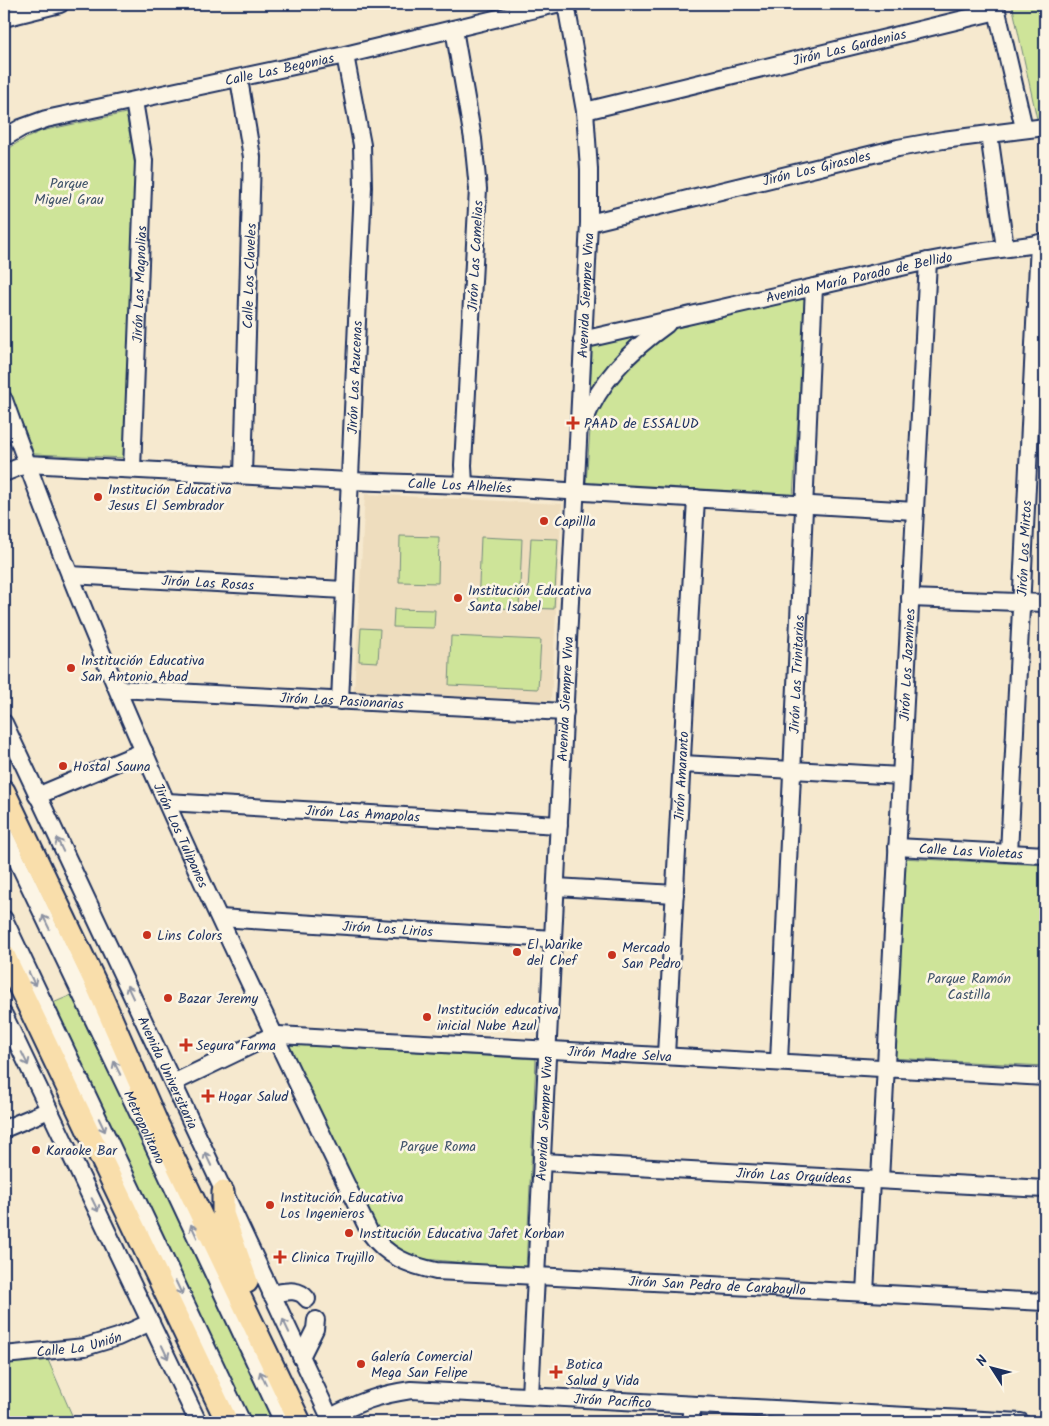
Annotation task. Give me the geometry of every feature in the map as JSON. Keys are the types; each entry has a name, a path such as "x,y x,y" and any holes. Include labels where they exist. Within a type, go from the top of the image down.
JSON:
{"main road":[{"name":"Avenida Universitaria","path":"4,792 98,988 158,1125 300,1422"},
{"path":"4,955 227,1422"},
{"path":"223,1192 223,1214 252,1296 255,1326"}],"street":[{"path":"4,18 60,4"},
{"name":"Calle Las Begonias","path":"4,138 21,128 46,119 239,79 556,4"},
{"name":"Avenida Siempre Viva","path":"530,1396 588,222 585,111 566,4"},
{"name":"Jirón Las Gardenias","path":"585,111 997,11 1024,128"},
{"name":"Jirón Las Camelias","path":"454,29 473,139 478,189 463,464 464,485"},
{"name":"Jirón Las Azucenas","path":"340,701 363,187 362,145 345,55"},
{"name":"Calle Los Claveles","path":"239,79 252,157 243,475"},
{"name":"Jirón Las Magnolias","path":"132,469 144,160 134,100"},
{"name":"Jirón Los Girasoles","path":"588,222 898,148 1024,128 1045,127"},
{"path":"989,134 1005,248"},
{"name":"Avenida María Parado de Bellido","path":"582,340 928,261 1042,243"},
{"name":"Jirón Los Mirtos","path":"1009,853 1021,602 1042,243"},
{"name":"Jirón Los Jazmines","path":"865,1292 885,1068 928,261"},
{"name":"Jirón Las Trinitarias","path":"779,1062 814,287"},
{"name":"Avenida María Parado de Bellido","path":"578,436 590,406 612,372 634,350 673,320"},
{"name":"Jirón Los Tulipanes","path":"4,400 70,575 167,802 273,1035 370,1233 378,1244 391,1255"},
{"name":"Calle Los Alhelíes","path":"4,473 27,464 349,481 464,485 915,511"},
{"name":"Jirón Amaranto","path":"666,1055 696,498"},
{"name":"Jirón Las Rosas","path":"70,575 344,590"},
{"path":"910,598 1045,603"},
{"name":"Jirón Las Pasionarias","path":"118,689 565,712"},
{"name":"Avenida Universitaria","path":"4,723 330,1420"},
{"path":"38,796 144,751"},
{"path":"682,764 901,776"},
{"name":"Jirón Las Amapolas","path":"167,802 559,825"},
{"name":"Metropolitano","path":"4,833 134,1103 283,1422"},
{"name":"Calle Las Violetas","path":"897,847 1045,854"},
{"path":"556,887 675,894"},
{"name":"Jirón Los Lirios","path":"220,918 553,939"},
{"path":"4,919 242,1422"},
{"path":"4,1015 198,1422"},
{"name":"Jirón Madre Selva","path":"173,1083 273,1035 303,1035 1045,1077"},
{"path":"4,1129 49,1110"},
{"name":"Jirón Las Orquídeas","path":"542,1162 1045,1189"},
{"name":"Jirón San Pedro de Carabayllo","path":"391,1255 404,1262 436,1271 1045,1302"},
{"path":"271,1294 295,1291 303,1294 307,1299"},
{"path":"301,1357 316,1330 316,1320"},
{"name":"Calle La Unión","path":"4,1355 86,1346 118,1337 151,1322"},
{"name":"Jirón Pacífico","path":"330,1420 356,1404 382,1394 411,1390 1021,1422"},
{"path":"691,1422 692,1405"}],"shaded area":[{"name":"Institución Educativa Santa Isabel","path":"365,494 562,504 551,701 354,692"}],"green space":[{"path":"1012,4 1045,4 1045,118 1037,119"},
{"name":"Parque Miguel Grau","path":"126,113 135,166 126,458 34,454 4,375 4,152 41,131"},
{"path":"806,296 793,497 586,484 590,430 594,414 613,380 668,330"},
{"path":"645,333 590,395 592,347"},
{"path":"400,536 439,537 438,583 399,582"},
{"path":"481,537 522,539 519,609 478,607"},
{"path":"531,538 558,539 554,609 527,608"},
{"path":"394,609 435,610 434,628 393,627"},
{"path":"361,628 380,629 378,662 359,661"},
{"path":"451,636 541,640 538,689 449,685"},
{"name":"Parque Ramón Castilla","path":"900,858 1045,865 1045,1066 890,1058"},
{"path":"74,994 277,1422 250,1422 53,1003"},
{"name":"Parque Roma","path":"284,1044 536,1059 526,1269 415,1258 398,1251 383,1238 370,1221"},
{"path":"48,1360 75,1422 4,1422 4,1363"}],"place":[{"name":"PAAD de ESSALUD","path":"573,423"},
{"name":"Institución Educativa Jesus El Sembrador","path":"98,497"},
{"name":"Capillla","path":"544,521"},
{"name":"Institución Educativa Santa Isabel","path":"458,598"},
{"name":"Institución Educativa San Antonio Abad","path":"71,668"},
{"name":"Hostal Sauna","path":"63,766"},
{"name":"Lins Colors","path":"147,935"},
{"name":"El Warike del Chef","path":"517,952"},
{"name":"Mercado San Pedro","path":"612,955"},
{"name":"Bazar Jeremy","path":"168,998"},
{"name":"Institución educativa inicial Nube Azul","path":"427,1017"},
{"name":"Segura Farma","path":"186,1045"},
{"name":"Hogar Salud","path":"208,1096"},
{"name":"Karaoke Bar","path":"36,1150"},
{"name":"Institución Educativa Los Ingenieros","path":"270,1205"},
{"name":"Institución Educativa Jafet Korban","path":"349,1233"},
{"name":"Clinica Trujillo","path":"280,1257"},
{"name":"Galería Comercial Mega San Felipe","path":"361,1364"},
{"name":"Botica Salud y Vida","path":"556,1372"}]}
